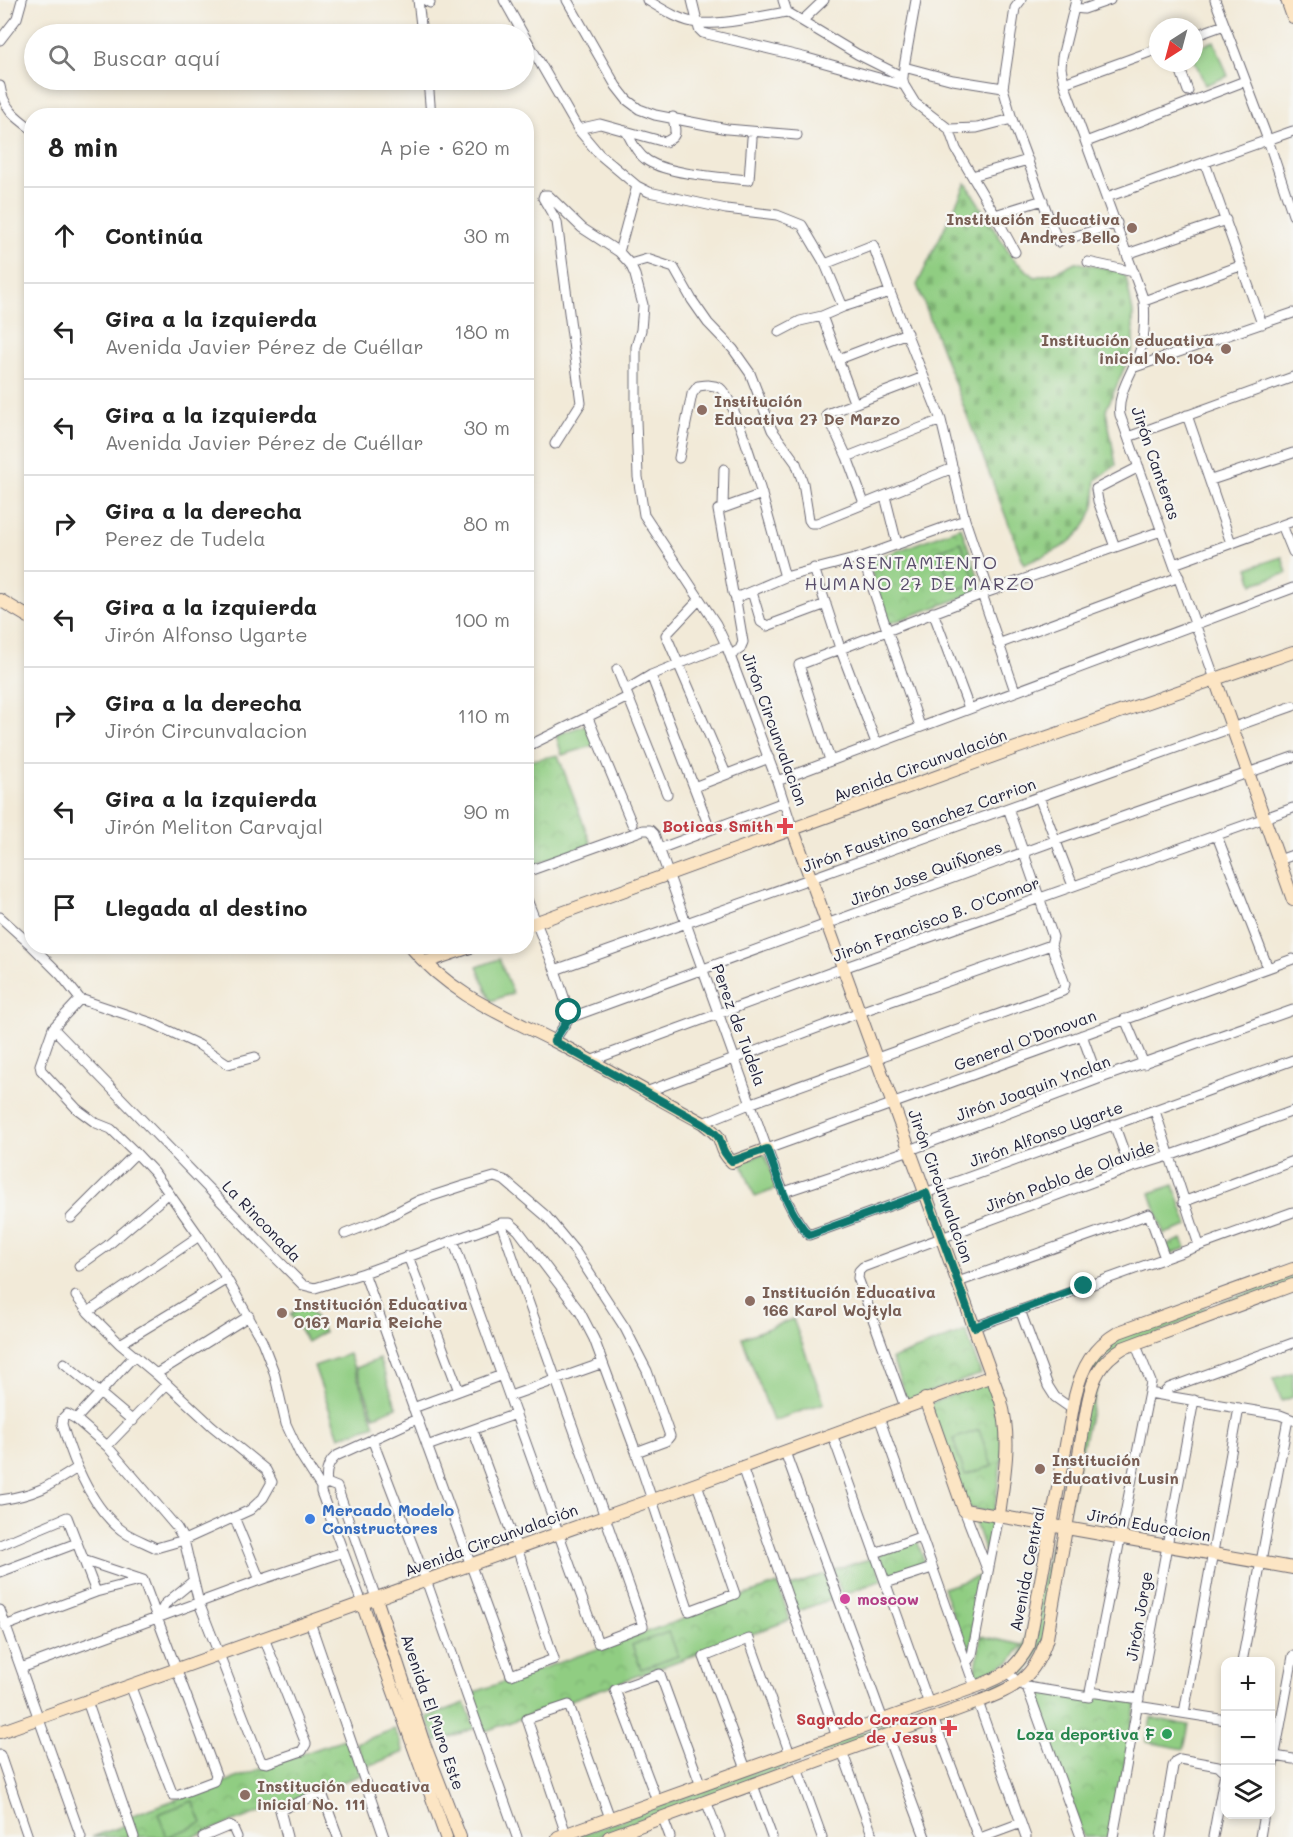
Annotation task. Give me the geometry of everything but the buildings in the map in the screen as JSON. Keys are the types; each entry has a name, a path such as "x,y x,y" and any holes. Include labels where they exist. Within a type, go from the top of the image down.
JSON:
{"street":[{"path":"0,40 17,18 22,0"},
{"path":"418,0 421,24"},
{"path":"504,0 517,24"},
{"path":"567,0 616,86 627,100 639,109 655,115 727,129 797,135"},
{"path":"647,0 674,16 698,23 788,12"},
{"path":"692,0 699,29 703,33 807,58 904,77 953,80 1003,88"},
{"path":"783,0 788,12 802,21 879,67 904,77"},
{"path":"802,21 824,0"},
{"path":"916,0 904,77 915,103 948,129 956,149 1015,252"},
{"path":"1021,0 1015,8 1003,88 1012,119 1058,242"},
{"path":"1075,4 1084,9 1110,0"},
{"path":"1215,0 1268,140 1293,215"},
{"path":"1287,0 1293,17"},
{"name":"Jirón Canteras","path":"1075,4 1062,57 1061,68 1064,83 1144,301 1143,343 1119,406 1161,531 1293,900"},
{"path":"1203,33 1224,25"},
{"path":"1064,83 1149,52"},
{"path":"534,54 578,129 599,154 638,186 650,192 726,209 788,218 802,225 825,264 843,307"},
{"path":"1181,72 1188,91"},
{"path":"1086,142 1245,81"},
{"path":"0,86 7,107 24,123"},
{"path":"429,90 430,108"},
{"path":"578,129 600,124 665,142 673,138 675,134 673,117"},
{"path":"948,129 977,128 1012,119"},
{"path":"626,131 636,151 648,161 671,169 749,180 752,138"},
{"path":"1107,197 1293,131"},
{"path":"972,176 1028,160"},
{"path":"1205,163 1262,324"},
{"path":"620,252 638,186"},
{"name":"Jirón Circunvalacion","path":"555,444 581,403 581,397 557,222 544,202 544,195 552,197 582,228 620,252 636,274 643,305 641,330 636,347 636,420 638,477 644,515 716,624 731,655 992,1376 1004,1410 1008,1434 999,1515"},
{"path":"995,215 1043,200"},
{"path":"1128,254 1226,220"},
{"path":"1070,238 1117,223"},
{"path":"825,264 873,245 941,420 998,644 1015,691"},
{"path":"630,264 647,259 674,268 708,323 733,349 750,373 772,430 796,463 803,483 811,523 817,523 953,468"},
{"path":"1088,262 1134,272"},
{"path":"1144,301 1240,266"},
{"path":"779,332 800,321 822,316 890,292"},
{"path":"1135,367 1293,313"},
{"path":"822,316 854,402"},
{"path":"839,359 907,333"},
{"path":"864,503 847,457 827,414 924,377"},
{"path":"1128,436 1293,377"},
{"path":"679,458 693,394 698,386 710,384 721,389 728,398 762,494 784,577"},
{"path":"1187,415 1231,543"},
{"path":"847,457 941,420"},
{"path":"1211,480 1293,453"},
{"path":"1115,547 1098,501 1096,489 1139,467"},
{"path":"723,508 724,469"},
{"path":"731,655 740,649 743,642 718,510 762,494"},
{"path":"885,496 897,544"},
{"path":"736,596 752,592 784,577 862,557 965,520"},
{"path":"1174,564 1293,521"},
{"path":"1282,525 1293,552"},
{"path":"830,760 799,665 985,592 1161,531"},
{"path":"862,557 885,631 920,726"},
{"path":"814,568 840,648 876,743"},
{"path":"998,644 1179,577"},
{"path":"777,781 1293,588"},
{"path":"752,592 761,622 767,626 826,604"},
{"path":"0,600 24,614"},
{"path":"699,600 666,635 726,774"},
{"path":"933,612 969,708"},
{"path":"534,743 588,718 627,694 651,675 726,645"},
{"name":"Avenida Circunvalación","path":"534,924 668,873 794,830 1010,750 1293,652"},
{"path":"617,669 667,794"},
{"path":"651,675 710,829"},
{"name":"Jirón Faustino Sanchez Carrion","path":"555,970 1293,706"},
{"path":"588,718 632,824"},
{"name":"Jirón Jose QuiÑones","path":"569,1018 1057,840 1293,757"},
{"path":"694,787 769,758"},
{"path":"1039,797 1073,886"},
{"path":"659,849 784,802"},
{"path":"703,1124 752,1103 1063,991 1065,988 1051,945 1053,937 1008,808"},
{"name":"Jirón Francisco B. O'Connor","path":"590,1061 843,968 1293,808"},
{"name":"Perez de Tudela","path":"534,869 643,830 650,830 654,834 767,1149 784,1192 803,1229 809,1235"},
{"path":"1217,836 1268,968"},
{"path":"1280,860 1293,855"},
{"path":"0,917 24,939"},
{"path":"534,931 555,970 569,1012 569,1018 554,1041"},
{"path":"646,1092 860,1012 1051,945"},
{"path":"40,954 80,999 152,1023 199,1046 228,1064 255,1057"},
{"path":"417,954 455,988 497,1014 554,1041 713,1130 719,1139 724,1155 732,1161 767,1149"},
{"path":"426,962 450,954"},
{"name":"General O'Donovan","path":"767,1149 1293,959"},
{"path":"80,999 53,1028 40,1065 41,1070 77,1109 96,1123 111,1129 154,1172 227,1279 262,1341 274,1372 286,1424 300,1454 324,1485 337,1487 376,1598"},
{"name":"Jirón Joaquin Ynclan","path":"784,1192 910,1150 1098,1079 1293,1010"},
{"path":"1125,1019 1144,1064"},
{"name":"La Rinconada","path":"53,1028 303,1285 315,1288 364,1273 501,1223"},
{"path":"1082,1035 1098,1079"},
{"name":"Jirón Alfonso Ugarte","path":"809,1235 1293,1060"},
{"path":"1155,1111 1199,1245"},
{"name":"Jirón Pablo de Olavide","path":"905,1407 858,1278 859,1271 863,1267 1130,1168 1293,1111"},
{"path":"1114,1124 1130,1168"},
{"path":"71,1218 136,1153"},
{"path":"1183,1202 1293,1161"},
{"path":"345,1234 383,1219 420,1200 494,1177 504,1180 546,1216 574,1251 625,1328 647,1371 670,1436 666,1441 636,1452"},
{"path":"79,1266 107,1246 169,1193"},
{"path":"974,1327 1293,1212"},
{"path":"958,1282 1149,1214 1165,1258"},
{"path":"453,1240 598,1643 643,1626 554,1379 501,1223 510,1223 518,1230 580,1312 603,1363 636,1452 689,1611 735,1594 697,1484"},
{"path":"88,1312 199,1236"},
{"path":"408,1256 459,1391"},
{"name":"Avenida Central","path":"562,1835 929,1704 1008,1673 1022,1658 1029,1645 1072,1409 1083,1369 1091,1355 1108,1339 1130,1328 1293,1269"},
{"path":"364,1273 511,1675 554,1659 517,1548 473,1430"},
{"path":"120,1344 227,1279"},
{"name":"Avenida Central","path":"616,1836 1023,1685 1043,1651 1068,1527 1088,1402 1094,1377 1101,1365 1111,1355 1136,1343 1293,1285"},
{"path":"76,1296 88,1312 120,1344 212,1426 266,1470 272,1482 263,1498 250,1510 184,1540 156,1548 126,1533 107,1517 77,1468 62,1424 63,1418 67,1414 76,1419 108,1446 177,1528 184,1540 199,1603 260,1759 267,1763 302,1751 306,1744 264,1638"},
{"path":"1208,1300 1213,1314"},
{"path":"1020,1310 1048,1386 1055,1397 1072,1409"},
{"path":"156,1374 249,1316"},
{"path":"1090,1695 1149,1393 1150,1382 1136,1343"},
{"path":"1162,1395 1169,1388 1293,1343"},
{"path":"76,1419 134,1356"},
{"path":"64,1363 133,1421"},
{"path":"510,1396 603,1363"},
{"path":"413,1408 502,1375"},
{"name":"Avenida Circunvalación","path":"0,1732 697,1484 992,1376"},
{"path":"108,1446 167,1384"},
{"path":"1149,1393 1280,1415 1291,1420 1260,1562 1243,1657"},
{"path":"925,1399 988,1571"},
{"name":"Jirón Jorge","path":"1113,1837 1194,1400"},
{"path":"1184,1713 1239,1408"},
{"path":"427,1446 516,1414"},
{"path":"879,1417 975,1687"},
{"path":"362,1603 321,1492 332,1459 417,1419"},
{"path":"832,1434 929,1704"},
{"path":"372,1439 426,1580 517,1837"},
{"path":"785,1452 884,1720"},
{"path":"742,1467 837,1737"},
{"path":"0,1500 25,1497 46,1489 77,1468"},
{"name":"Jirón Educacion","path":"964,1510 1293,1568"},
{"path":"967,1662 972,1654 999,1515"},
{"path":"234,1516 260,1580"},
{"path":"0,1545 67,1517 96,1592"},
{"path":"875,1553 920,1537"},
{"path":"0,1572 77,1543"},
{"path":"21,1668 343,1552"},
{"path":"83,1560 143,1580"},
{"path":"886,1583 932,1568"},
{"path":"6,1626 96,1592 143,1580"},
{"path":"130,1685 174,1795 214,1781 216,1775 143,1580"},
{"path":"157,1619 165,1604 193,1581"},
{"name":"Avenida El Muro Este","path":"376,1598 446,1837"},
{"name":"Avenida El Muro Este","path":"362,1603 415,1737 460,1837"},
{"path":"0,1611 81,1837"},
{"path":"310,1622 384,1837"},
{"path":"746,1769 704,1657 749,1640 790,1754"},
{"path":"1275,1730 1293,1656"},
{"path":"1008,1673 1023,1685 1138,1703 1221,1719"},
{"path":"657,1802 615,1690 660,1674 701,1786"},
{"path":"1023,1685 1081,1837"},
{"path":"87,1701 134,1837"},
{"path":"978,1702 1026,1837"},
{"path":"562,1835 527,1719 569,1705 610,1818"},
{"path":"933,1718 978,1837"},
{"path":"887,1735 925,1837"},
{"path":"842,1751 873,1837"},
{"path":"0,1755 28,1837"},
{"path":"1275,1756 1293,1759"},
{"path":"1161,1837 1173,1766 1176,1761 1180,1759 1218,1766 1221,1769"},
{"path":"797,1768 822,1837"},
{"path":"753,1785 772,1837"},
{"path":"287,1837 280,1814 283,1808 319,1794 323,1796 338,1837"},
{"path":"1213,1837 1221,1794"},
{"path":"706,1801 720,1837"},
{"path":"663,1818 670,1837"},
{"path":"1260,1837 1263,1819"},
{"path":"983,1837 1021,1823"},
{"path":"203,1837 229,1826 236,1834"}],"green space":[{"path":"1214,41 1228,76 1205,85 1200,72 1203,72 1203,45"},
{"path":"966,183 1013,259 1035,277 1056,272 1075,262 1119,271 1126,277 1133,312 1133,348 1106,410 1116,465 1096,480 1094,506 1082,530 1066,545 1024,564 917,285"},
{"path":"961,527 983,590 888,624 868,562"},
{"path":"961,542 976,582 954,591 938,551"},
{"path":"1282,557 1287,573 1253,584 1248,568"},
{"path":"588,724 596,745 562,755 556,735"},
{"path":"558,755 591,844 534,864 534,760"},
{"path":"499,959 513,993 491,1001 477,967"},
{"path":"764,1153 778,1188 755,1197 741,1162"},
{"path":"1174,1185 1188,1226 1164,1234 1150,1193"},
{"path":"1182,1239 1186,1248 1167,1255 1164,1246"},
{"path":"1293,1275 1293,1283 1223,1308 1221,1302"},
{"path":"307,1304 324,1332 307,1342 290,1314"},
{"path":"1205,1307 1209,1311 1104,1357 1066,1516 1058,1515 1084,1380 1101,1349 1122,1336"},
{"path":"793,1319 824,1403 773,1421 742,1338"},
{"path":"966,1331 981,1374 907,1400 892,1359"},
{"path":"349,1354 375,1425 339,1437 314,1366"},
{"path":"379,1359 397,1407 374,1416 356,1368"},
{"path":"1293,1372 1293,1397 1282,1401 1273,1379"},
{"path":"988,1381 1004,1441 994,1513 966,1507 929,1404"},
{"path":"979,1430 992,1466 965,1475 953,1439"},
{"path":"973,1517 992,1521 986,1555"},
{"path":"1053,1539 1062,1540 1044,1642 1025,1674 1018,1668"},
{"path":"917,1540 926,1566 888,1579 878,1554"},
{"path":"873,1558 882,1580 842,1595 833,1570"},
{"path":"825,1574 834,1598 795,1612 786,1588"},
{"path":"983,1575 971,1649 966,1651 943,1588"},
{"path":"778,1584 790,1620 483,1732 469,1694"},
{"path":"669,1632 678,1656 641,1669 632,1645"},
{"path":"981,1636 1023,1645 1010,1662 977,1677 975,1676"},
{"path":"1004,1681 1006,1684 1004,1688 594,1837 575,1837"},
{"path":"1033,1690 1092,1694 1136,1702 1111,1837 1083,1837"},
{"path":"465,1703 475,1728 436,1742 427,1717"},
{"name":"Loza deportiva F","path":"1151,1718 1189,1725 1184,1749 1146,1742"},
{"path":"395,1729 404,1752 366,1767 356,1743"},
{"path":"347,1738 361,1775 192,1837 137,1837 130,1816"},
{"path":"193,1801 202,1823 167,1837 158,1814"},
{"path":"126,1825 130,1837 92,1837"}],"place":[{"name":"Institución Educativa Andres Bello","path":"1132,228"},
{"name":"Institución educativa inicial No. 104","path":"1226,349"},
{"name":"Institución Educativa 27 De Marzo","path":"702,410"},
{"name":"Boticas Smith","path":"785,826"},
{"name":"Institución Educativa 166 Karol Wojtyla","path":"750,1301"},
{"name":"Institución Educativa 0167 Maria Reiche","path":"282,1313"},
{"name":"Institución Educativa Lusin","path":"1040,1469"},
{"name":"Mercado Modelo Constructores","path":"310,1519"},
{"name":"moscow","path":"845,1599"},
{"name":"Sagrado Corazon de Jesus","path":"949,1728"},
{"name":"Loza deportiva F","path":"1167,1734"},
{"name":"Institución educativa inicial No. 111","path":"245,1795"}],"district":[{"name":"ASENTAMIENTO HUMANO 27 DE MARZO","path":"920,573"}],"route":[{"path":"569,1012 569,1018 554,1041 713,1130 719,1139 724,1155 732,1161 767,1149 784,1192 803,1229 809,1235 926,1193 974,1327 1084,1286"}]}
